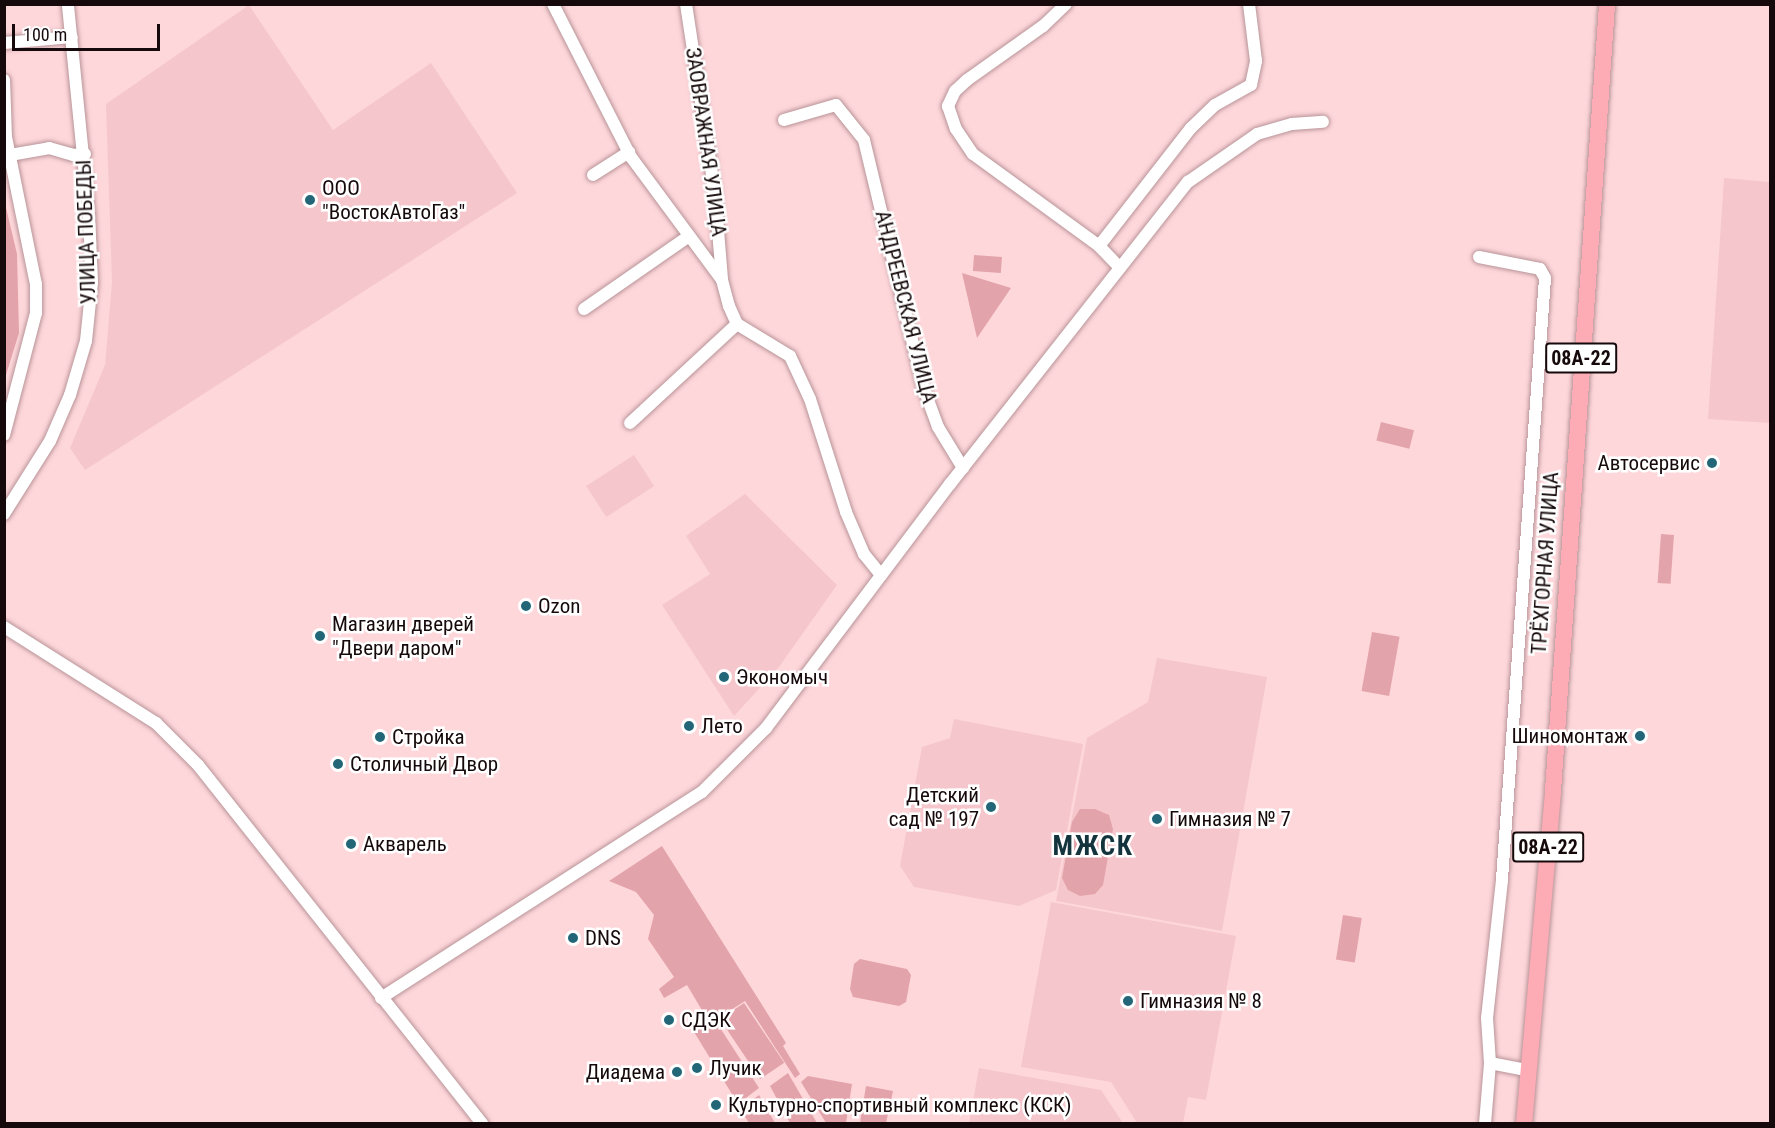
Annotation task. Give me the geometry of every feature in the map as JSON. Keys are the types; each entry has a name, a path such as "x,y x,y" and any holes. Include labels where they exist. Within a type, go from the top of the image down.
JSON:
{"highway":[{"name":"ТРЁХГОРНАЯ УЛИЦА","path":"1524,1124 1553,791 1607,4"}],"street":[{"name":"УЛИЦА ПОБЕДЫ","path":"4,514 50,441 70,395 86,341 92,282 84,154 68,4"},
{"path":"553,4 627,147 722,280 736,324 790,356 810,399 846,512 864,554 881,575"},
{"name":"ЗАОВРАЖНАЯ УЛИЦА","path":"686,4 715,194 722,280"},
{"path":"1066,4 1042,26 967,80 955,91 948,106 956,129 973,154 1099,246 1120,268"},
{"path":"1099,246 1191,128 1215,105 1251,85 1256,61 1249,4"},
{"path":"4,43 72,37"},
{"path":"4,80 10,155 36,284 36,313 4,435"},
{"name":"АНДРЕЕВСКАЯ УЛИЦА","path":"784,120 836,105 864,140 924,389 938,427 963,468"},
{"path":"381,998 702,792 766,728 963,468 1176,196 1210,163 1257,134 1292,124 1323,122"},
{"path":"10,155 49,147 74,156 84,154"},
{"path":"593,176 627,147"},
{"path":"584,309 689,236"},
{"path":"1479,257 1540,269 1545,278 1504,846 1487,1018 1490,1063 1485,1124"},
{"path":"630,423 736,324"},
{"path":"4,627 164,730 198,765 483,1124"},
{"path":"1490,1063 1527,1070"}],"shaded area":[{"path":"249,5 333,130 431,63 517,193 85,470 70,448 105,365 112,282 106,104"},
{"path":"1724,178 1770,182 1770,423 1708,419"},
{"path":"4,199 17,254 19,333 5,378"},
{"path":"974,255 1002,257 1001,273 973,271"},
{"path":"962,273 1011,288 977,338"},
{"path":"1381,422 1414,430 1409,449 1376,440"},
{"path":"634,455 654,486 606,517 586,486"},
{"path":"745,494 837,585 779,667 734,716 662,605 710,574 686,536"},
{"path":"1661,534 1674,535 1671,584 1658,583"},
{"path":"1372,632 1400,637 1389,696 1362,691"},
{"name":"Гимназия № 7","path":"1157,658 1267,677 1222,931 1056,901 1087,738 1148,702"},
{"name":"Детский сад № 197","path":"954,719 1083,744 1056,890 1019,906 914,887 900,866 922,747 950,738"},
{"path":"1080,809 1095,809 1109,815 1113,829 1103,885 1095,894 1080,896 1068,890 1062,878 1072,822"},
{"path":"662,846 786,1043 783,1046 800,1074 795,1078 745,1001 715,1020 759,1088 738,1104 691,1027 706,1017 687,985 664,998 659,989 674,977 648,939 654,915 636,892 609,881"},
{"name":"Гимназия № 8","path":"1051,902 1236,936 1206,1100 1188,1097 1183,1123 1137,1123 1111,1082 1021,1067"},
{"path":"1343,915 1362,918 1355,962 1336,959"},
{"path":"860,959 907,969 911,975 906,1002 899,1006 853,997 850,989 854,964"},
{"path":"744,1003 784,1063 760,1079 720,1019"},
{"path":"979,1068 1101,1090 1123,1123 969,1123"},
{"path":"788,1073 817,1123 790,1123 770,1086"},
{"path":"808,1076 852,1084 846,1123 826,1123 801,1082"},
{"path":"866,1086 893,1091 886,1123 860,1123"},
{"path":"759,1095 775,1123 749,1123 740,1109"}],"place":[{"name":"ООО \"ВостокАвтоГаз\"","path":"310,200"},
{"name":"Автосервис","path":"1712,463"},
{"name":"Ozon","path":"526,606"},
{"name":"Магазин дверей \"Двери даром\"","path":"320,636"},
{"name":"Экономыч","path":"724,677"},
{"name":"Лето","path":"689,726"},
{"name":"Шиномонтаж","path":"1640,736"},
{"name":"Стройка","path":"380,737"},
{"name":"Столичный Двор","path":"338,764"},
{"name":"Детский сад № 197","path":"991,807"},
{"name":"Гимназия № 7","path":"1157,819"},
{"name":"Акварель","path":"351,844"},
{"name":"DNS","path":"573,938"},
{"name":"Гимназия № 8","path":"1128,1001"},
{"name":"СДЭК","path":"669,1020"},
{"name":"Лучик","path":"697,1068"},
{"name":"Диадема","path":"677,1072"},
{"name":"Культурно-спортивный комплекс (КСК)","path":"716,1105"}],"district":[{"name":"МЖСК","path":"1093,847"}]}
